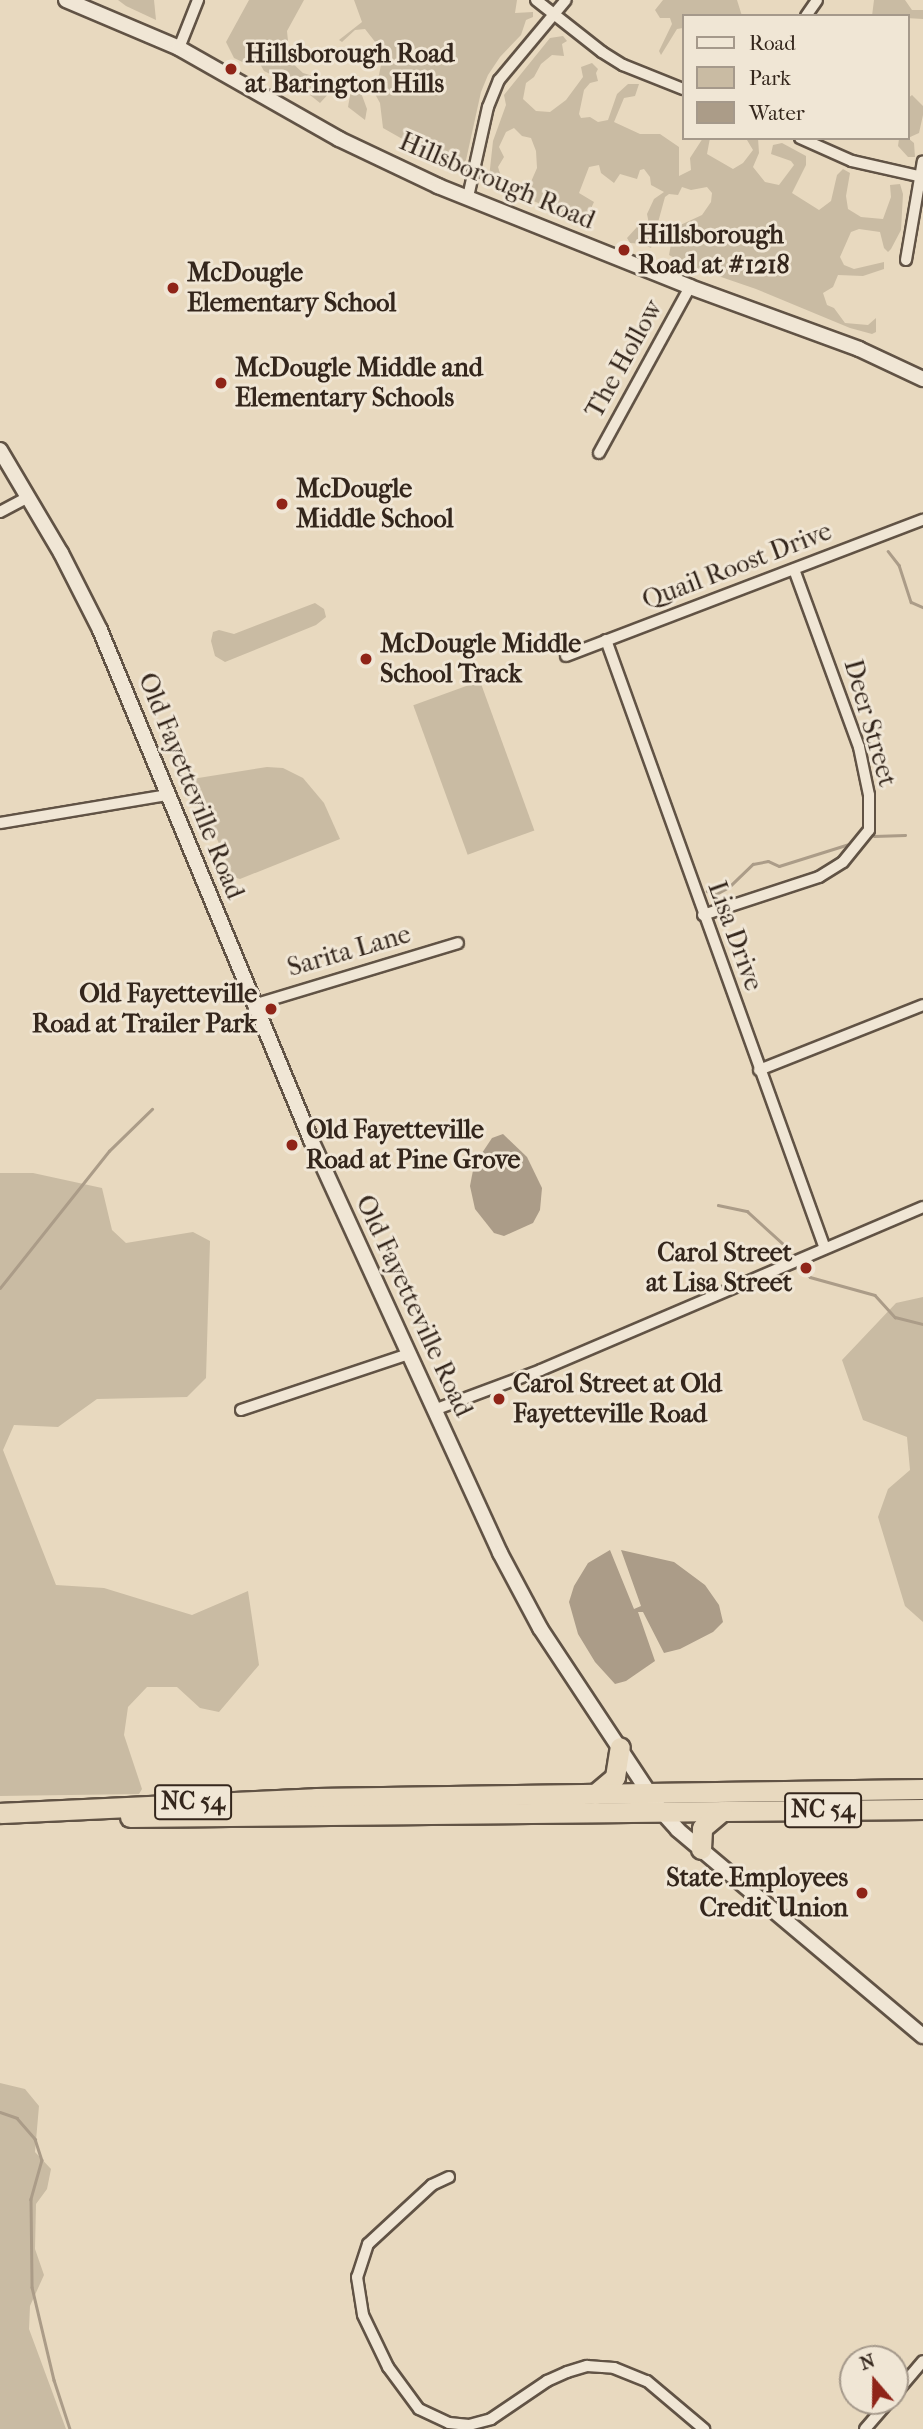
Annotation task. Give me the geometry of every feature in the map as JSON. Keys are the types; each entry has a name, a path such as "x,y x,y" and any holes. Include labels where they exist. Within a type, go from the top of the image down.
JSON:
{"highway":[{"path":"595,1794 615,1777 620,1747"},
{"name":"NC 54","path":"0,1815 90,1806 316,1798 923,1789"},
{"name":"NC 54","path":"0,1815 386,1817 923,1809"},
{"path":"701,1849 702,1828 723,1811"}],"street":[{"name":"Hillsborough Road","path":"65,0 85,4 179,48 339,139 468,197 690,287 859,349 923,379"},
{"path":"179,48 198,0"},
{"path":"536,0 623,65 682,89"},
{"path":"468,197 494,90 505,72 566,0"},
{"path":"805,140 852,161 921,177"},
{"path":"906,260 923,161"},
{"name":"The Hollow","path":"599,453 690,287"},
{"name":"Old Fayetteville Road","path":"0,450 100,630 253,1005 408,1354 500,1553 556,1655 662,1812 701,1849 923,2036"},
{"path":"0,512 28,497"},
{"name":"Quail Roost Drive","path":"566,656 923,520"},
{"name":"Deer Street","path":"703,915 819,877 843,862 869,830 869,795 859,747 794,569"},
{"name":"Lisa Drive","path":"606,640 824,1247"},
{"path":"0,823 168,795"},
{"name":"Sarita Lane","path":"253,1005 458,943"},
{"path":"760,1070 923,1005"},
{"path":"434,1410 541,1370 923,1207"},
{"path":"241,1410 408,1354"},
{"path":"449,2177 432,2185 368,2244 357,2277 363,2315 388,2367 419,2409 449,2423 470,2425 491,2419 547,2381 587,2366 614,2368 648,2381 704,2429"},
{"path":"909,2378 923,2361"},
{"path":"865,2429 877,2415"}],"green space":[{"path":"118,0 154,0 156,20 126,6"},
{"path":"249,0 304,0 287,31 290,61 303,73 316,77 315,90 332,90 320,103 310,95 278,83 272,75 264,71 259,62 251,66 234,58 226,42"},
{"path":"354,0 517,0 515,13 533,12 533,17 526,20 521,35 500,57 488,75 481,92 466,160 457,170 383,128 380,103 375,94 381,65 376,43 365,29 355,30 342,42 339,40 362,22"},
{"path":"663,0 737,0 741,14 682,14 682,28 677,29 661,55 659,51 672,24 670,18 660,18 655,10"},
{"path":"874,0 905,0 912,10 923,10 923,19 909,18 909,14 872,14"},
{"path":"563,36 567,41 562,44 564,56 552,55 541,64 534,77 526,83 523,99 536,111 550,112 566,100 583,77 581,67 592,63 598,69 598,81 590,83 584,90 579,114 581,118 590,117 598,122 608,120 617,94 628,84 639,84 635,96 624,98 614,122 640,134 660,134 679,147 679,176 691,170 690,158 702,140 710,140 707,154 733,169 743,163 753,150 747,140 758,140 759,153 753,167 765,182 779,185 794,165 791,161 771,154 773,145 782,143 806,156 806,165 792,193 819,210 831,201 837,175 843,169 850,173 846,196 848,209 861,217 883,219 891,197 890,185 900,184 903,194 901,230 891,249 888,252 884,248 880,232 859,229 851,232 840,257 844,265 854,269 884,262 884,269 863,276 838,275 833,287 823,293 827,305 834,308 845,323 868,325 876,318 876,332 872,334 850,328 756,289 689,266 669,255 674,228 702,215 711,202 712,193 707,187 691,190 682,187 678,195 669,194 665,197 651,248 630,243 627,238 637,227 649,224 647,214 654,199 664,192 651,185 650,177 644,169 640,170 637,179 620,174 614,183 601,173 599,165 589,167 579,193 594,202 584,223 529,199 527,191 537,168 536,151 531,138 522,136 514,128 506,132 499,147 504,157 498,167 505,189 489,178 493,141 506,105 504,95 550,38"},
{"path":"351,90 360,90 367,109 365,120 348,107"},
{"path":"912,95 923,106 923,115 919,133 909,138 909,97"},
{"path":"909,139 914,143 915,157 908,157 898,146 899,140"},
{"path":"315,603 324,609 326,617 316,625 225,662 215,656 211,641 213,632 219,630 234,634"},
{"path":"480,681 534,830 468,855 413,705"},
{"path":"267,767 283,768 303,778 324,803 340,839 240,879 233,877 192,779"},
{"path":"0,1173 33,1173 102,1188 112,1230 126,1243 193,1232 210,1241 206,1378 187,1397 97,1399 58,1427 14,1425 3,1450 56,1585 104,1588 192,1615 248,1591 259,1665 219,1712 200,1708 177,1687 147,1687 128,1707 124,1735 142,1789 139,1794 0,1796"},
{"path":"923,1297 923,1622 905,1606 878,1517 888,1489 910,1470 907,1437 863,1420 842,1360 896,1303"},
{"path":"0,2083 25,2089 39,2106 35,2152 51,2169 47,2189 36,2204 35,2249 44,2275 30,2306 29,2329 66,2429 0,2429"}],"water":[{"path":"503,1134 527,1157 542,1188 540,1210 533,1223 504,1236 494,1233 475,1209 470,1186 474,1165 492,1138"},
{"path":"610,1550 634,1609 641,1606 621,1550 674,1562 705,1585 719,1605 723,1622 713,1632 680,1649 664,1653 643,1612 638,1612 655,1661 626,1681 615,1684 595,1662 578,1634 569,1602 574,1586 588,1563"}],"waterway":[{"path":"888,551 899,565 911,602 923,607"},
{"path":"874,836 905,835"},
{"path":"707,891 716,894 729,887 753,864 768,861 779,866 849,844 856,837"},
{"path":"0,1288 109,1151 152,1109"},
{"path":"718,1205 747,1211 791,1251"},
{"path":"799,1265 810,1277 875,1295 895,1317 923,1324"},
{"path":"0,2112 17,2118 35,2139 42,2160 31,2199 32,2287 54,2380 70,2429"}],"place":[{"name":"Hillsborough Road at Barington Hills","path":"231,69"},
{"name":"Hillsborough Road at #1218","path":"624,250"},
{"name":"McDougle Elementary School","path":"173,288"},
{"name":"McDougle Middle and Elementary Schools","path":"221,383"},
{"name":"McDougle Middle School","path":"282,504"},
{"name":"McDougle Middle School Track","path":"366,659"},
{"name":"Old Fayetteville Road at Trailer Park","path":"271,1009"},
{"name":"Old Fayetteville Road at Pine Grove","path":"292,1145"},
{"name":"Carol Street at Lisa Street","path":"806,1268"},
{"name":"Carol Street at Old Fayetteville Road","path":"499,1399"},
{"name":"State Employees Credit Union","path":"862,1893"}]}
